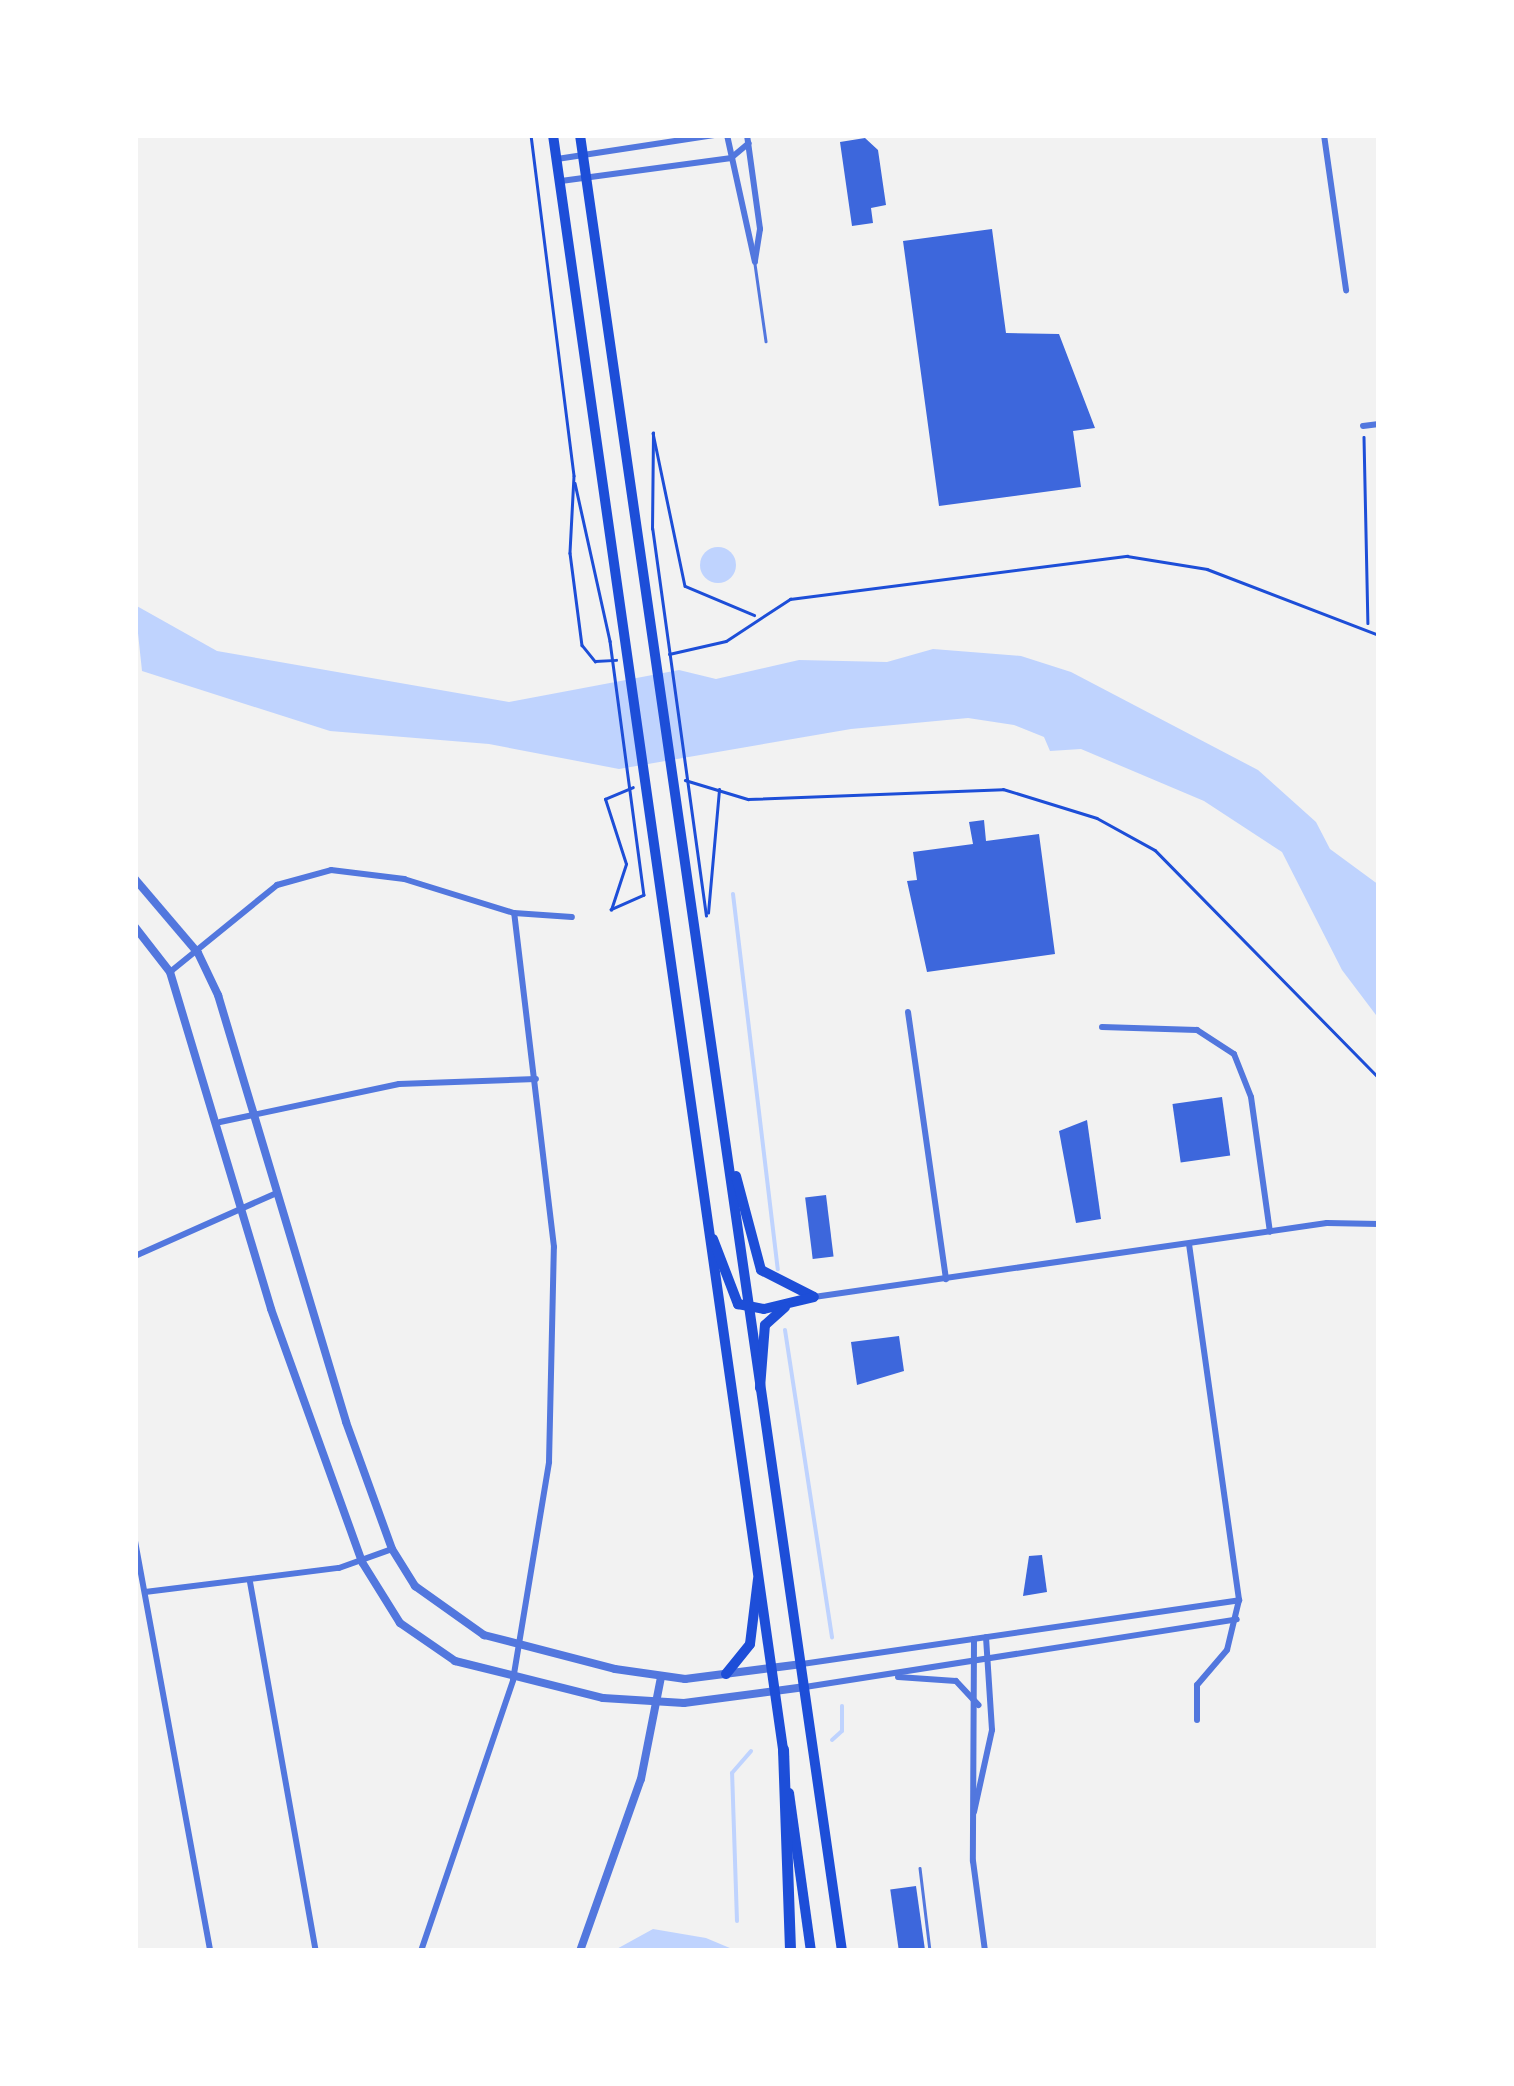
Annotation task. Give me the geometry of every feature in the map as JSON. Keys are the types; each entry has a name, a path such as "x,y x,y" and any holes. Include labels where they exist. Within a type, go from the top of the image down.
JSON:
{"highway":[{"path":"783,1749 790,1951"}],"main road":[{"path":"553,135 810,1951"},
{"path":"580,135 660,631 747,1308 842,1951"},
{"path":"726,1140 761,1270 814,1298"},
{"path":"702,1202 730,1294 747,1308 785,1307 814,1298"},
{"path":"760,1390 765,1325 785,1307"},
{"path":"726,1674 750,1644 758,1578"}],"street":[{"path":"557,159 714,135"},
{"path":"748,139 729,135 730,158 755,262"},
{"path":"1324,135 1346,290"},
{"path":"561,181 730,158 748,139"},
{"path":"748,139 760,229 755,262"},
{"path":"1364,426 1379,424"},
{"path":"170,972 198,953 277,884 331,870 387,875 514,913 572,917"},
{"path":"135,878 198,953 256,1114 274,1194 392,1550 449,1619 519,1647 661,1677 802,1664 1239,1600"},
{"path":"420,1951 513,1680 555,1358 552,1218 514,913"},
{"path":"135,927 170,972 220,1122 241,1205 362,1562 416,1638 513,1680 658,1704 876,1678 1237,1620"},
{"path":"908,1012 946,1279"},
{"path":"1102,1027 1197,1030 1234,1054 1250,1097 1270,1232"},
{"path":"220,1122 399,1084 536,1080"},
{"path":"135,1256 241,1205 274,1194"},
{"path":"814,1298 1270,1232 1379,1224"},
{"path":"1189,1244 1239,1600 1227,1650 1198,1685 1198,1720"},
{"path":"135,1541 210,1951"},
{"path":"145,1592 250,1582 362,1562 392,1550"},
{"path":"250,1582 316,1951"},
{"path":"972,1816 990,1764 990,1657 986,1637"},
{"path":"974,1639 980,1710 972,1816 986,1951"},
{"path":"580,1951 658,1704 661,1677"},
{"path":"876,1678 956,1681 980,1710"}],"lane":[{"path":"755,262 766,341"},
{"path":"920,1868 930,1951"}],"path":[{"path":"530,135 574,476 610,640 636,814 644,895 610,910"},
{"path":"1364,426 1368,625"},
{"path":"756,616 684,586 654,433 650,501 660,631 685,806 706,916 715,906 720,788 783,800 944,785 1056,802 1155,850 1379,1078"},
{"path":"574,476 570,554 582,644 595,661 624,659"},
{"path":"664,654 726,641 756,616 790,599 1127,556 1206,569 1368,625 1379,635"}],"water":[{"path":"718,547 731,552 736,565 731,578 718,583 705,578 700,565 705,552"},
{"path":"135,605 217,651 509,702 679,670 716,679 799,660 887,662 933,649 1021,656 1071,672 1258,770 1316,822 1330,849 1379,885 1379,1019 1342,970 1282,852 1204,801 1081,749 1050,751 1044,737 1014,725 968,718 851,729 619,769 489,744 330,731 142,671"},
{"path":"653,1929 706,1938 737,1951 613,1951"}],"building":[{"path":"865,138 878,150 886,205 871,208 873,223 852,226 840,142"},
{"path":"992,229 1006,333 1059,334 1095,428 1073,431 1081,487 939,506 903,241"},
{"path":"984,820 986,841 1039,834 1055,954 927,972 907,881 917,880 913,852 973,844 969,822"},
{"path":"1222,1097 1230,1155 1181,1162 1172,1104"},
{"path":"1087,1120 1101,1219 1076,1223 1059,1131"},
{"path":"826,1195 834,1257 813,1259 805,1198"},
{"path":"899,1336 904,1371 857,1385 851,1342"},
{"path":"1042,1555 1047,1592 1023,1596 1029,1556"},
{"path":"916,1886 925,1951 899,1951 890,1890"}],"waterway":[{"path":"733,894 778,1269"},
{"path":"785,1330 832,1637"},
{"path":"832,1740 842,1731 842,1706"},
{"path":"737,1921 732,1773 751,1751"}]}
